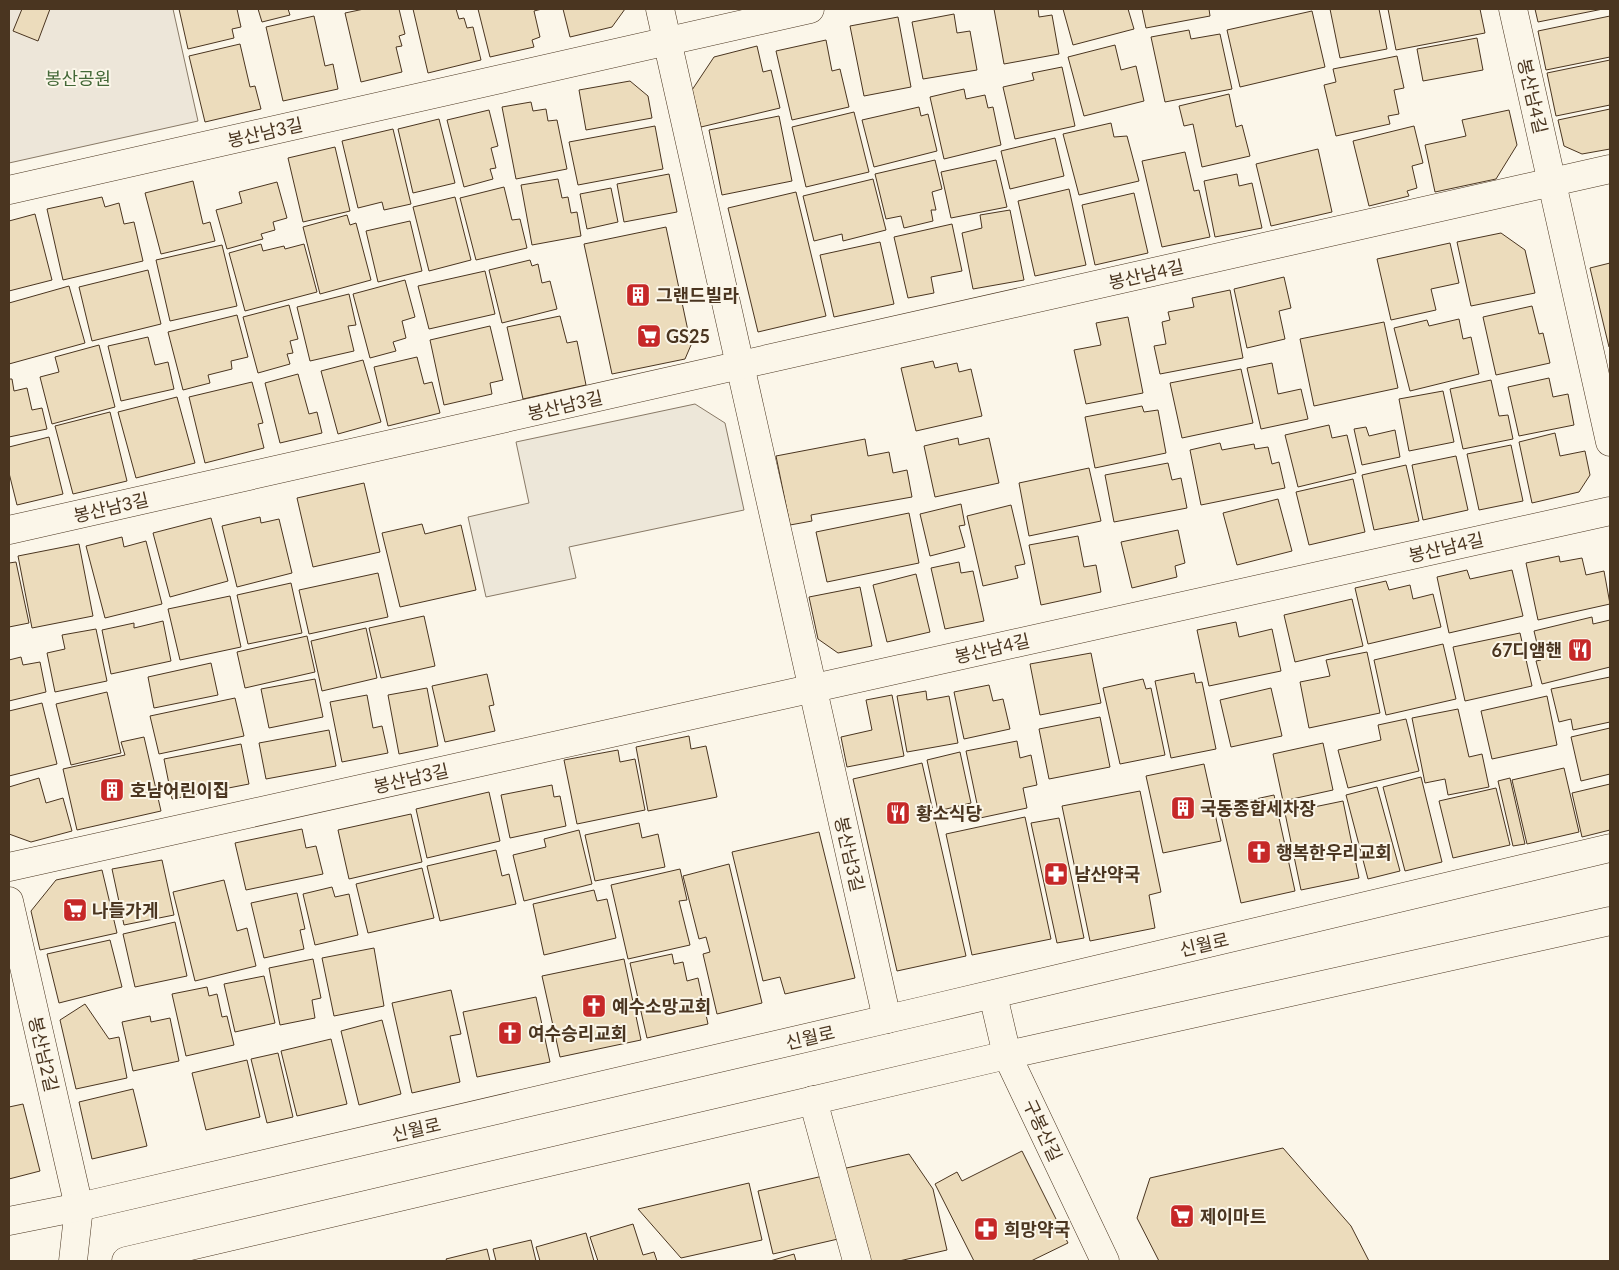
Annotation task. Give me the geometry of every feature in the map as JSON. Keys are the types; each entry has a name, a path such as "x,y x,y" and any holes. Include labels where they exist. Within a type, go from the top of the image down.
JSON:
{"street":[{"name":"봉산남3길","path":"660,9 887,1019"},
{"path":"667,41 810,9"},
{"name":"봉산남4길","path":"1513,9 1610,442"},
{"name":"봉산남3길","path":"9,190 667,41"},
{"path":"1552,183 1610,170"},
{"name":"봉산남4길","path":"740,366 1552,183"},
{"name":"봉산남3길","path":"9,530 740,366"},
{"name":"봉산남4길","path":"813,688 1610,511"},
{"name":"봉산남3길","path":"9,867 813,688"},
{"name":"신월로","path":"9,1221 78,1207 887,1019 1610,848"},
{"name":"봉산남2길","path":"9,901 78,1207 73,1261"},
{"path":"126,1261 1008,1055 1610,921"},
{"name":"구봉산길","path":"993,994 1008,1055 1105,1261"},
{"path":"813,1100 856,1261"}],"green space":[{"name":"봉산공원","path":"9,9 173,9 198,121 9,163"}],"shaded area":[{"path":"695,404 725,423 744,510 569,547 576,578 486,597 468,517 529,503 516,442"}],"building":[{"path":"22,9 50,9 38,41 13,31"},
{"path":"179,9 237,9 241,27 232,29 234,38 188,49"},
{"path":"258,9 288,9 290,15 262,22"},
{"path":"364,9 399,9 405,34 399,36 402,46 396,47 402,72 361,82 345,13"},
{"path":"413,9 456,9 459,19 464,18 467,28 473,27 481,60 428,73"},
{"path":"478,9 542,9 534,11 540,37 532,40 534,47 490,57"},
{"path":"563,9 625,9 612,27 570,37"},
{"path":"994,9 1038,9 1039,17 1052,15 1059,54 1004,64"},
{"path":"1063,9 1128,9 1134,29 1073,45"},
{"path":"1142,9 1209,9 1210,16 1146,28"},
{"path":"1330,9 1379,9 1387,49 1340,58"},
{"path":"1388,9 1480,9 1485,33 1396,50"},
{"path":"1535,9 1603,9 1538,22"},
{"path":"1312,11 1325,67 1240,87 1227,30"},
{"path":"954,14 957,33 970,31 977,70 923,79 912,22"},
{"path":"314,16 325,66 333,64 338,89 283,101 266,27"},
{"path":"1610,16 1610,57 1546,70 1538,31"},
{"path":"898,17 911,87 864,96 850,26"},
{"path":"1189,30 1191,39 1220,34 1232,89 1165,102 1151,37"},
{"path":"1477,38 1483,70 1423,81 1417,49"},
{"path":"826,40 832,71 840,69 849,107 792,120 776,51"},
{"path":"240,44 250,87 255,86 261,109 205,122 189,56"},
{"path":"1115,45 1121,70 1136,66 1144,101 1084,116 1068,57"},
{"path":"757,46 763,72 771,70 780,108 701,127 692,90 714,57"},
{"path":"1397,56 1404,88 1394,90 1399,114 1388,116 1390,124 1336,136 1324,85 1336,82 1333,69"},
{"path":"1610,60 1610,105 1556,116 1547,73"},
{"path":"1062,67 1075,126 1015,139 1003,87 1034,80 1032,73"},
{"path":"630,81 648,96 652,118 586,130 579,90"},
{"path":"964,89 966,99 985,95 988,108 993,107 1001,145 944,159 930,97"},
{"path":"1229,94 1236,127 1242,125 1250,156 1202,167 1193,124 1184,126 1179,106"},
{"path":"531,102 533,111 546,109 548,121 557,120 567,169 516,179 502,107"},
{"path":"919,107 921,116 928,114 937,151 874,167 862,120"},
{"path":"1610,109 1610,149 1582,154 1564,146 1558,120"},
{"path":"489,110 498,146 491,148 496,168 490,169 493,179 464,187 447,120"},
{"path":"1509,110 1517,145 1496,179 1435,192 1425,145 1466,136 1462,120"},
{"path":"854,112 869,172 806,187 792,127"},
{"path":"779,116 792,181 722,195 709,130"},
{"path":"439,119 455,183 413,193 398,129"},
{"path":"1111,123 1114,137 1127,136 1139,181 1079,195 1063,134"},
{"path":"655,126 663,169 578,185 569,142"},
{"path":"1414,126 1423,163 1412,166 1417,188 1407,191 1409,196 1369,206 1353,141"},
{"path":"393,129 411,204 384,210 382,202 358,208 342,141"},
{"path":"1055,138 1064,176 1010,189 1001,151"},
{"path":"335,147 350,211 303,222 288,158"},
{"path":"1318,149 1332,212 1271,226 1256,164"},
{"path":"1185,152 1194,191 1199,190 1210,237 1162,247 1142,161"},
{"path":"935,160 942,189 932,192 936,210 931,210 933,221 904,228 901,216 886,219 875,174"},
{"path":"996,160 1007,207 951,218 941,172"},
{"path":"669,174 677,212 624,222 617,184"},
{"path":"1237,174 1239,186 1252,183 1262,228 1215,237 1204,181"},
{"path":"558,179 562,198 568,197 571,213 577,212 581,236 532,245 521,185"},
{"path":"873,179 886,230 843,241 842,234 814,241 803,196"},
{"path":"193,181 203,224 210,222 215,241 161,254 145,193"},
{"path":"277,182 287,218 273,222 275,230 261,234 263,239 227,249 216,210 242,203 239,192"},
{"path":"504,187 512,220 520,219 527,248 476,260 460,198"},
{"path":"611,188 618,222 587,229 580,194"},
{"path":"1069,189 1086,265 1035,276 1018,201"},
{"path":"796,192 826,316 758,332 728,208"},
{"path":"1134,193 1148,253 1095,265 1082,205"},
{"path":"102,197 105,207 119,203 124,224 134,222 143,261 63,280 47,209"},
{"path":"455,197 471,260 429,271 413,207"},
{"path":"1010,210 1024,280 973,289 962,233 982,228 980,215"},
{"path":"35,214 52,280 9,291 9,221"},
{"path":"347,215 350,225 356,223 371,280 320,294 303,227"},
{"path":"410,221 422,271 378,282 366,231"},
{"path":"952,224 962,271 931,277 934,293 908,298 894,237"},
{"name":"그랜드빌라","path":"666,227 691,345 685,359 612,374 584,244"},
{"path":"1501,233 1525,250 1535,293 1471,306 1457,242"},
{"path":"880,242 894,304 834,317 820,255"},
{"path":"1450,243 1459,283 1431,289 1436,310 1391,320 1377,259"},
{"path":"261,244 263,251 284,246 285,249 304,244 317,292 245,311 229,253"},
{"path":"222,245 237,306 170,321 156,260"},
{"path":"530,260 532,266 538,264 542,283 550,281 557,309 502,323 489,270"},
{"path":"1610,263 1610,347 1609,347 1590,268"},
{"path":"148,270 161,324 92,341 79,287"},
{"path":"485,271 495,314 429,329 418,286"},
{"path":"1284,277 1291,308 1279,311 1285,339 1247,348 1234,289"},
{"path":"405,280 415,317 402,321 406,338 393,342 396,351 370,358 353,294"},
{"path":"69,286 85,343 9,364 9,303"},
{"path":"1230,290 1243,358 1160,374 1154,346 1166,344 1162,322 1170,320 1168,312 1194,307 1192,298"},
{"path":"349,294 356,325 348,326 354,351 310,361 297,307"},
{"path":"289,305 298,339 290,341 293,353 287,354 290,364 258,373 243,317"},
{"path":"1532,306 1539,334 1543,333 1550,363 1496,375 1483,317"},
{"path":"237,315 248,357 231,361 232,369 208,375 210,383 183,390 168,332"},
{"path":"560,316 567,343 577,341 586,385 523,399 507,327"},
{"path":"1128,317 1143,393 1086,404 1074,350 1101,345 1096,323"},
{"path":"1459,319 1463,339 1471,337 1479,374 1410,391 1394,328 1427,320 1429,326"},
{"path":"1384,322 1398,388 1314,406 1300,339"},
{"path":"490,326 503,380 490,383 492,394 444,405 430,340"},
{"path":"148,337 155,365 168,362 174,389 121,401 108,346"},
{"path":"99,345 115,407 52,424 40,377 59,372 55,357"},
{"path":"417,357 424,384 432,382 440,413 388,426 374,367"},
{"path":"363,360 381,422 338,434 321,371"},
{"path":"933,361 935,368 957,363 959,372 971,369 982,416 916,431 901,368"},
{"path":"1272,363 1278,394 1301,389 1308,419 1261,429 1247,368"},
{"path":"1241,369 1253,423 1182,438 1170,383"},
{"path":"298,374 309,414 317,412 322,433 280,443 265,383"},
{"path":"1549,378 1553,397 1568,394 1574,425 1519,436 1508,387"},
{"path":"9,379 12,379 14,391 27,388 32,410 42,408 47,429 9,437"},
{"path":"1491,380 1499,416 1508,415 1513,439 1463,449 1450,389"},
{"path":"252,382 263,423 258,424 264,448 205,463 189,397"},
{"path":"1443,391 1454,442 1409,451 1399,399"},
{"path":"177,397 195,463 136,478 118,412"},
{"path":"1142,406 1144,412 1158,410 1166,453 1095,468 1085,417"},
{"path":"110,412 127,481 73,494 55,426"},
{"path":"1329,425 1332,438 1347,435 1356,473 1298,487 1285,435"},
{"path":"1366,427 1369,436 1395,430 1400,457 1362,465 1354,429"},
{"path":"1555,433 1560,456 1585,451 1590,475 1579,492 1532,503 1519,442"},
{"path":"49,437 63,494 17,505 9,473 9,447"},
{"path":"958,438 959,445 989,438 999,483 935,497 924,446"},
{"path":"865,439 868,456 889,452 893,473 907,470 912,497 811,515 812,521 790,525 776,456"},
{"path":"1220,443 1222,450 1254,444 1255,449 1268,447 1272,464 1279,462 1285,488 1201,505 1190,450"},
{"path":"1511,445 1523,501 1479,510 1467,454"},
{"path":"1456,456 1468,510 1423,520 1412,465"},
{"path":"1168,463 1172,480 1181,478 1187,508 1114,522 1105,475"},
{"path":"1406,465 1419,521 1374,530 1362,475"},
{"path":"1089,468 1101,521 1029,536 1019,483"},
{"path":"1353,479 1365,532 1309,545 1296,492"},
{"path":"364,483 380,552 313,567 297,498"},
{"path":"1278,499 1292,551 1237,565 1223,513"},
{"path":"961,504 965,525 959,526 965,547 930,556 920,514"},
{"path":"1011,505 1025,564 1015,566 1018,578 983,586 967,516"},
{"path":"909,513 919,563 827,582 816,532"},
{"path":"260,517 261,523 279,519 292,573 237,587 222,526"},
{"path":"211,518 228,581 170,597 153,533"},
{"path":"422,524 425,534 461,525 476,590 400,607 382,533"},
{"path":"1178,530 1185,563 1175,566 1177,577 1132,588 1121,542"},
{"path":"1078,536 1084,567 1096,565 1101,592 1041,605 1029,545"},
{"path":"122,537 124,547 146,541 162,604 105,618 86,546"},
{"path":"79,544 93,616 32,628 18,556"},
{"path":"1559,556 1560,562 1582,558 1586,575 1604,571 1610,604 1538,620 1526,563"},
{"path":"16,562 29,623 9,627 9,563"},
{"path":"959,562 961,573 973,571 984,621 945,629 931,568"},
{"path":"1467,570 1470,579 1512,570 1523,616 1449,633 1437,577"},
{"path":"378,573 388,617 309,634 299,590"},
{"path":"916,574 930,632 887,642 873,585"},
{"path":"1386,581 1389,590 1410,585 1413,599 1433,594 1441,627 1368,644 1355,588"},
{"path":"291,583 302,633 248,644 237,595"},
{"path":"860,587 872,646 838,653 818,639 809,597"},
{"path":"230,596 241,647 180,660 168,609"},
{"path":"1352,599 1363,646 1295,662 1284,615"},
{"path":"424,616 435,666 381,678 369,628"},
{"path":"1592,617 1593,624 1610,620 1610,667 1542,684 1536,661 1541,660 1534,631"},
{"path":"163,621 171,661 111,674 102,630 134,623 134,628"},
{"path":"1236,622 1239,637 1272,629 1281,671 1209,686 1197,630"},
{"path":"366,628 377,678 322,691 311,641"},
{"path":"96,629 107,681 55,692 47,653 65,649 62,635"},
{"path":"1520,633 1532,686 1465,701 1453,647"},
{"path":"307,636 315,672 245,688 237,652"},
{"path":"1443,644 1456,699 1386,715 1374,660"},
{"path":"1367,652 1380,713 1309,728 1300,682 1330,676 1326,660"},
{"path":"1091,653 1101,703 1040,715 1030,664"},
{"path":"21,657 23,665 40,662 46,692 9,701 9,660"},
{"path":"211,663 218,695 154,708 148,677"},
{"path":"1194,673 1196,683 1202,682 1216,749 1171,758 1155,681"},
{"path":"487,674 494,705 489,706 495,731 445,742 432,686"},
{"path":"1610,677 1610,722 1573,730 1571,719 1559,722 1551,689"},
{"path":"315,679 323,717 269,728 261,689"},
{"path":"1143,679 1146,689 1151,688 1165,755 1120,764 1103,688"},
{"path":"989,685 993,701 1003,699 1010,729 964,739 954,692"},
{"path":"427,688 438,746 399,754 388,695"},
{"path":"1271,688 1282,736 1231,747 1220,700"},
{"path":"926,691 927,700 949,696 958,743 907,752 897,696"},
{"path":"107,692 121,753 71,765 56,704"},
{"path":"367,695 373,728 382,726 388,753 342,762 330,702"},
{"path":"892,695 904,756 847,767 841,737 872,730 866,700"},
{"path":"1547,696 1557,745 1492,759 1481,711"},
{"path":"235,698 244,736 159,754 150,716"},
{"path":"42,703 57,764 9,776 9,711"},
{"path":"1458,709 1469,757 1482,754 1489,787 1448,795 1445,779 1425,783 1412,718"},
{"path":"1100,717 1110,767 1049,779 1039,729"},
{"path":"1406,719 1419,771 1348,788 1338,750 1381,740 1378,725"},
{"path":"1610,728 1610,774 1581,781 1571,737"},
{"path":"329,730 336,766 266,779 259,743"},
{"path":"689,736 691,749 706,746 717,797 648,811 636,747"},
{"name":"호남어린이집","path":"144,737 161,811 77,830 63,769 125,755 121,742"},
{"path":"1017,741 1020,758 1031,755 1037,785 1023,788 1027,808 980,818 966,751"},
{"path":"1323,743 1333,790 1283,801 1273,754"},
{"path":"241,744 249,784 172,799 164,759"},
{"path":"618,750 620,762 635,759 645,810 577,824 564,760"},
{"path":"960,752 971,803 938,811 927,760"},
{"path":"922,763 966,956 897,971 853,779"},
{"name":"국동종합세차장","path":"1204,764 1221,841 1163,853 1146,776"},
{"path":"1564,768 1579,832 1527,844 1512,780"},
{"path":"1421,777 1442,862 1405,871 1383,787"},
{"path":"39,778 46,803 63,798 72,831 31,842 9,834 9,787"},
{"path":"1510,778 1525,844 1513,846 1498,781"},
{"path":"1610,784 1610,830 1582,837 1572,793"},
{"path":"552,785 554,797 560,796 566,826 510,838 501,795"},
{"path":"1377,787 1400,871 1368,879 1346,795"},
{"path":"1496,788 1510,845 1453,858 1439,801"},
{"path":"1140,791 1161,892 1149,895 1155,928 1090,941 1062,806"},
{"path":"489,792 500,841 427,858 416,809"},
{"path":"1274,795 1295,891 1241,903 1219,807"},
{"path":"1343,801 1359,878 1301,890 1285,813"},
{"path":"411,814 422,862 349,879 338,830"},
{"path":"1025,817 1051,939 972,955 946,834"},
{"path":"1059,818 1084,938 1057,943 1031,823"},
{"path":"639,823 642,838 658,834 665,867 595,881 585,835"},
{"path":"302,829 306,848 316,846 323,874 246,890 235,843"},
{"path":"579,830 592,884 524,901 513,855 546,847 544,839"},
{"path":"819,832 855,978 785,994 780,977 763,981 732,852"},
{"path":"496,850 502,876 509,874 516,904 440,921 427,866"},
{"path":"162,860 174,915 124,925 112,869"},
{"path":"729,864 762,1003 717,1014 703,954 710,952 706,937 699,939 683,876"},
{"path":"422,868 434,918 368,933 356,884"},
{"path":"680,869 687,900 679,901 690,945 628,959 611,885"},
{"path":"102,870 117,933 40,950 31,911 56,880"},
{"path":"224,880 237,931 247,928 256,966 195,981 173,892"},
{"path":"332,887 335,897 349,894 358,935 315,945 303,894"},
{"path":"594,890 597,901 607,899 616,938 544,955 533,904"},
{"path":"297,893 305,929 300,930 304,949 264,958 251,903"},
{"path":"175,922 187,976 135,987 123,934"},
{"path":"110,940 122,987 59,1003 47,954"},
{"path":"374,948 384,1006 334,1016 322,958"},
{"path":"672,954 674,964 683,962 687,981 698,978 708,1024 647,1038 630,963"},
{"path":"313,959 321,998 312,1000 315,1018 280,1025 269,968"},
{"path":"624,959 641,1040 560,1057 542,976"},
{"path":"264,976 275,1023 235,1032 224,984"},
{"path":"207,987 209,996 217,994 222,1017 227,1016 234,1045 186,1056 172,994"},
{"path":"451,990 461,1034 450,1036 460,1082 412,1093 392,1003"},
{"path":"536,997 550,1062 477,1077 463,1012"},
{"path":"85,1004 109,1039 119,1037 127,1078 76,1089 60,1020"},
{"path":"150,1016 151,1022 170,1018 179,1061 133,1071 122,1022"},
{"path":"382,1020 401,1094 359,1105 341,1031"},
{"path":"331,1039 347,1104 297,1116 281,1051"},
{"path":"278,1053 293,1117 267,1123 251,1059"},
{"path":"247,1060 260,1117 206,1130 192,1073"},
{"path":"133,1089 147,1146 92,1159 79,1102"},
{"path":"23,1104 40,1171 9,1179 9,1107"},
{"path":"1283,1148 1351,1226 1369,1261 1159,1261 1137,1218 1150,1178"},
{"path":"1022,1151 1068,1243 1031,1261 974,1261 935,1184 957,1172 962,1181"},
{"path":"909,1154 933,1189 947,1250 899,1261 864,1261 842,1169"},
{"path":"823,1176 838,1239 773,1254 758,1191"},
{"path":"749,1183 762,1240 681,1258 638,1209"},
{"path":"633,1224 643,1255 654,1252 657,1261 598,1261 590,1237"},
{"path":"586,1233 594,1261 540,1261 536,1247"},
{"path":"531,1240 536,1261 496,1261 493,1249"},
{"path":"487,1249 490,1261 447,1261 446,1259"},
{"path":"794,1254 796,1261 770,1261"}],"place":[{"name":"그랜드빌라","path":"638,295"},
{"name":"GS25","path":"649,336"},
{"name":"67디앰핸","path":"1580,650"},
{"name":"호남어린이집","path":"112,790"},
{"name":"국동종합세차장","path":"1183,808"},
{"name":"황소식당","path":"898,813"},
{"name":"행복한우리교회","path":"1259,852"},
{"name":"남산약국","path":"1056,874"},
{"name":"나들가게","path":"75,910"},
{"name":"예수소망교회","path":"594,1006"},
{"name":"여수승리교회","path":"510,1033"},
{"name":"제이마트","path":"1182,1216"},
{"name":"희망약국","path":"986,1229"}]}
